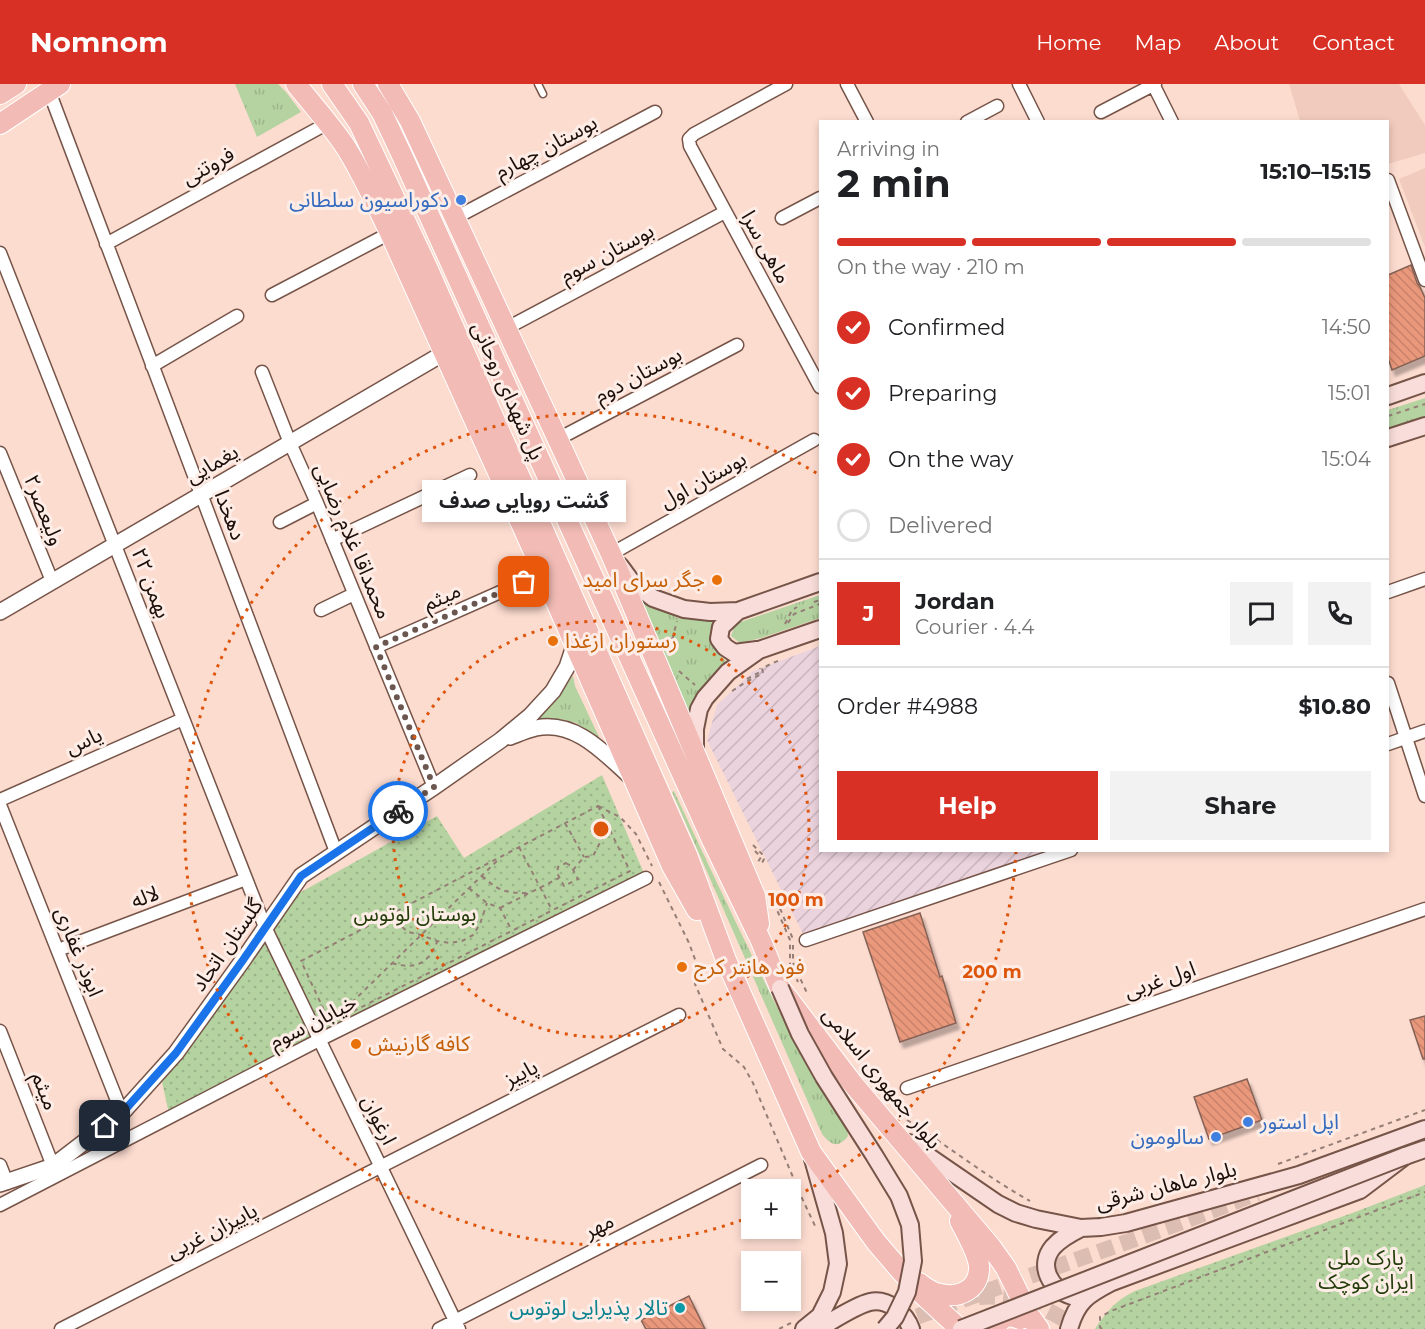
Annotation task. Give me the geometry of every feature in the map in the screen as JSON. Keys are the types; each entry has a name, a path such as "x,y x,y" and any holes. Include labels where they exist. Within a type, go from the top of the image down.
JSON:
{"main road":[{"path":"0,94 16,84"},
{"path":"296,84 328,123 350,156 390,233 575,643 672,866 726,960 811,1152 834,1233 838,1264 832,1292 820,1316 800,1324"},
{"name":"پل شهدای روحانی","path":"333,84 359,123 426,265 687,855 726,960"},
{"name":"پل شهدای روحانی","path":"363,84 382,113 713,842"},
{"path":"394,86 611,554 755,896 761,941"},
{"path":"0,124 55,88"},
{"path":"1389,396 1425,383"},
{"path":"1389,438 1425,426"},
{"path":"611,554 631,581 653,598 684,609 710,612 738,611 819,582"},
{"path":"738,611 722,627 719,639 734,653 759,650 819,629"},
{"path":"695,756 695,729 699,709 705,698 728,672 759,650"},
{"name":"بلوار جمهوری اسلامی","path":"713,842 761,941 780,988 853,1084 899,1126 949,1199 976,1228 1005,1268 1029,1315 1040,1329"},
{"path":"780,988 800,1034 824,1077 893,1185 910,1225 913,1261 907,1292 895,1317 885,1329"},
{"name":"بلوار ماهان شرقی","path":"899,1126 998,1204 1036,1219 1081,1228 1126,1223 1299,1175 1425,1129"},
{"path":"811,1152 876,1242 923,1295 961,1329 1425,1149"},
{"path":"1081,1228 1061,1239 1051,1249 1046,1261 1048,1274 1053,1284 1064,1293 1074,1296 1085,1294 1360,1190 1405,1156"},
{"path":"876,1242 928,1290 955,1295 970,1289 979,1278 979,1263 949,1199"},
{"path":"1069,1329 1073,1315 1082,1301 1105,1285"},
{"path":"818,1329 871,1301 892,1306 906,1317 911,1329"},
{"path":"994,1329 1000,1320 1009,1316 1017,1317 1034,1329"}],"street":[{"name":"ماهی سرا","path":"786,84 702,129 689,139 690,146 819,385"},
{"path":"847,84 866,120"},
{"path":"1019,84 1037,120"},
{"path":"1101,112 1154,84 1171,120"},
{"name":"دهخدا","path":"55,88 106,244 336,852"},
{"path":"971,120 997,106"},
{"name":"بوستان چهارم","path":"455,218 655,112"},
{"name":"فروتنی","path":"106,244 328,123"},
{"path":"1389,183 1425,280"},
{"path":"782,218 819,199"},
{"name":"بوستان سوم","path":"507,328 725,212"},
{"path":"272,295 390,233"},
{"name":"۲۲ بهمن","path":"0,253 265,927"},
{"path":"152,366 237,316"},
{"name":"بوستان دوم","path":"558,439 736,345"},
{"name":"یغمایی","path":"0,612 444,353"},
{"name":"محمداقا غلام رضایی","path":"262,372 434,787"},
{"name":"بوستان اول","path":"611,554 814,440"},
{"name":"ولیعصر۲","path":"0,453 52,581"},
{"path":"332,540 470,474"},
{"path":"280,522 317,503"},
{"path":"1389,592 1425,579"},
{"name":"میثم","path":"376,647 524,582"},
{"path":"321,610 354,594"},
{"path":"501,740 530,716 553,691 567,667 575,643"},
{"path":"1389,686 1425,796"},
{"name":"یاس","path":"0,800 183,719"},
{"path":"501,740 537,728 566,728 588,740 633,778"},
{"path":"1389,744 1425,731"},
{"name":"گلستان اتحاد","path":"3,1184 53,1166 122,1113 176,1053 301,876 501,740"},
{"name":"ابوذر غفاری","path":"0,805 122,1113"},
{"path":"806,940 1065,852"},
{"name":"خیابان سوم","path":"0,1205 319,1040 646,878"},
{"name":"لاله","path":"58,950 246,879"},
{"name":"اول غربی","path":"907,1088 1425,909"},
{"name":"ارغوان","path":"265,927 457,1325"},
{"name":"پاییز","path":"380,1167 679,1015"},
{"name":"میثم","path":"0,1031 53,1166"},
{"path":"0,1165 3,1184"},
{"name":"مهر","path":"439,1329 457,1325 762,1165"},
{"name":"پاییزان غربی","path":"61,1329 380,1167"}],"lane":[{"path":"538,84 543,94"}],"path":[{"path":"1389,416 1425,404"},
{"path":"812,602 819,600"},
{"path":"788,624 794,614 819,604"},
{"path":"785,632 785,624 792,610 804,605"},
{"path":"669,649 678,618"},
{"path":"730,689 760,672 759,666 790,654"},
{"path":"726,698 732,691 763,673 762,668 783,659"},
{"path":"675,667 700,689"},
{"path":"330,1023 301,961 598,806"},
{"path":"330,1023 630,870 598,806"},
{"path":"598,806 620,817 636,834 696,962 695,984 723,1049 744,1067 753,1083 819,1236"},
{"path":"565,823 584,857"},
{"path":"573,870 584,857 593,856 599,847 606,824"},
{"path":"746,839 764,856 760,864 761,869 757,864 761,857 752,848"},
{"path":"519,847 552,910"},
{"path":"330,1023 503,855"},
{"path":"566,863 571,866 578,879 564,886 559,878 558,867 566,863"},
{"path":"482,876 502,891 528,893"},
{"path":"500,908 559,878"},
{"path":"469,888 487,903 500,908 512,931"},
{"path":"770,890 790,940 790,964 808,998"},
{"path":"390,914 408,932 450,943 462,941 473,935 480,924 487,903"},
{"path":"392,963 404,966 415,965 426,960 433,952 437,941"},
{"path":"1275,1165 1425,1110"},
{"path":"899,1126 941,1142 1035,1204"},
{"path":"928,1139 1034,1208"},
{"path":"1102,1329 1100,1317 1111,1311 1425,1192"},
{"path":"779,1329 800,1324"}],"shaded area":[{"path":"1289,84 1399,84 1425,125 1425,153 1389,164 1389,120 1300,120"},
{"path":"1425,168 1425,247 1399,179"},
{"path":"819,646 819,852 1068,852 806,940 707,740 717,705 753,671"}],"green space":[{"path":"235,84 278,84 301,112 257,137"},
{"path":"1425,398 1425,418 1389,431 1389,410"},
{"path":"633,595 678,618 716,621 713,645 728,663 700,689 686,720"},
{"path":"819,595 819,618 740,643 731,636 735,624"},
{"path":"573,676 575,686 600,739 597,741 576,723 560,719 537,721 537,718"},
{"name":"بوستان لوتوس","path":"602,775 646,878 171,1123 162,1082 249,966 294,896 437,816 464,858"},
{"path":"674,791 789,1030 810,1070 847,1127 848,1136 841,1143 832,1143 822,1134 672,792"},
{"name":"پارک ملی ایران کوچک","path":"1425,1185 1425,1329 1095,1329 1112,1307 1135,1291"}],"building":[{"path":"1411,265 1425,298 1425,356 1392,370 1389,361 1389,275"},
{"path":"920,913 956,1023 900,1042 863,932"},
{"path":"1425,1016 1425,1059 1423,1059 1410,1020"},
{"path":"1247,1079 1262,1120 1209,1139 1194,1097"},
{"name":"تالار پذیرایی لوتوس","path":"689,1296 705,1329 646,1329 641,1320"}],"tunnel":[{"path":"895,1325 1257,1193"},
{"path":"979,1297 1007,1298 1032,1303 1078,1328"}],"way so far":[{"path":"398,811 434,787 376,647 524,582"}],"place":[{"name":"دکوراسیون سلطانی","path":"461,200"},
{"name":"جگر سرای امید","path":"717,580"},
{"name":"گشت رویایی صدف","path":"524,582"},
{"name":"رستوران ازغذا","path":"553,641"},
{"name":"فود هانتر کرج","path":"682,967"},
{"name":"کافه گارنیش","path":"356,1044"},
{"name":"اپل استور","path":"1248,1122"},
{"name":"سالومون","path":"1216,1137"},
{"name":"تالار پذیرایی لوتوس","path":"680,1308"}],"route":[{"path":"105,1126 122,1113 176,1053 301,876 398,811"}]}
